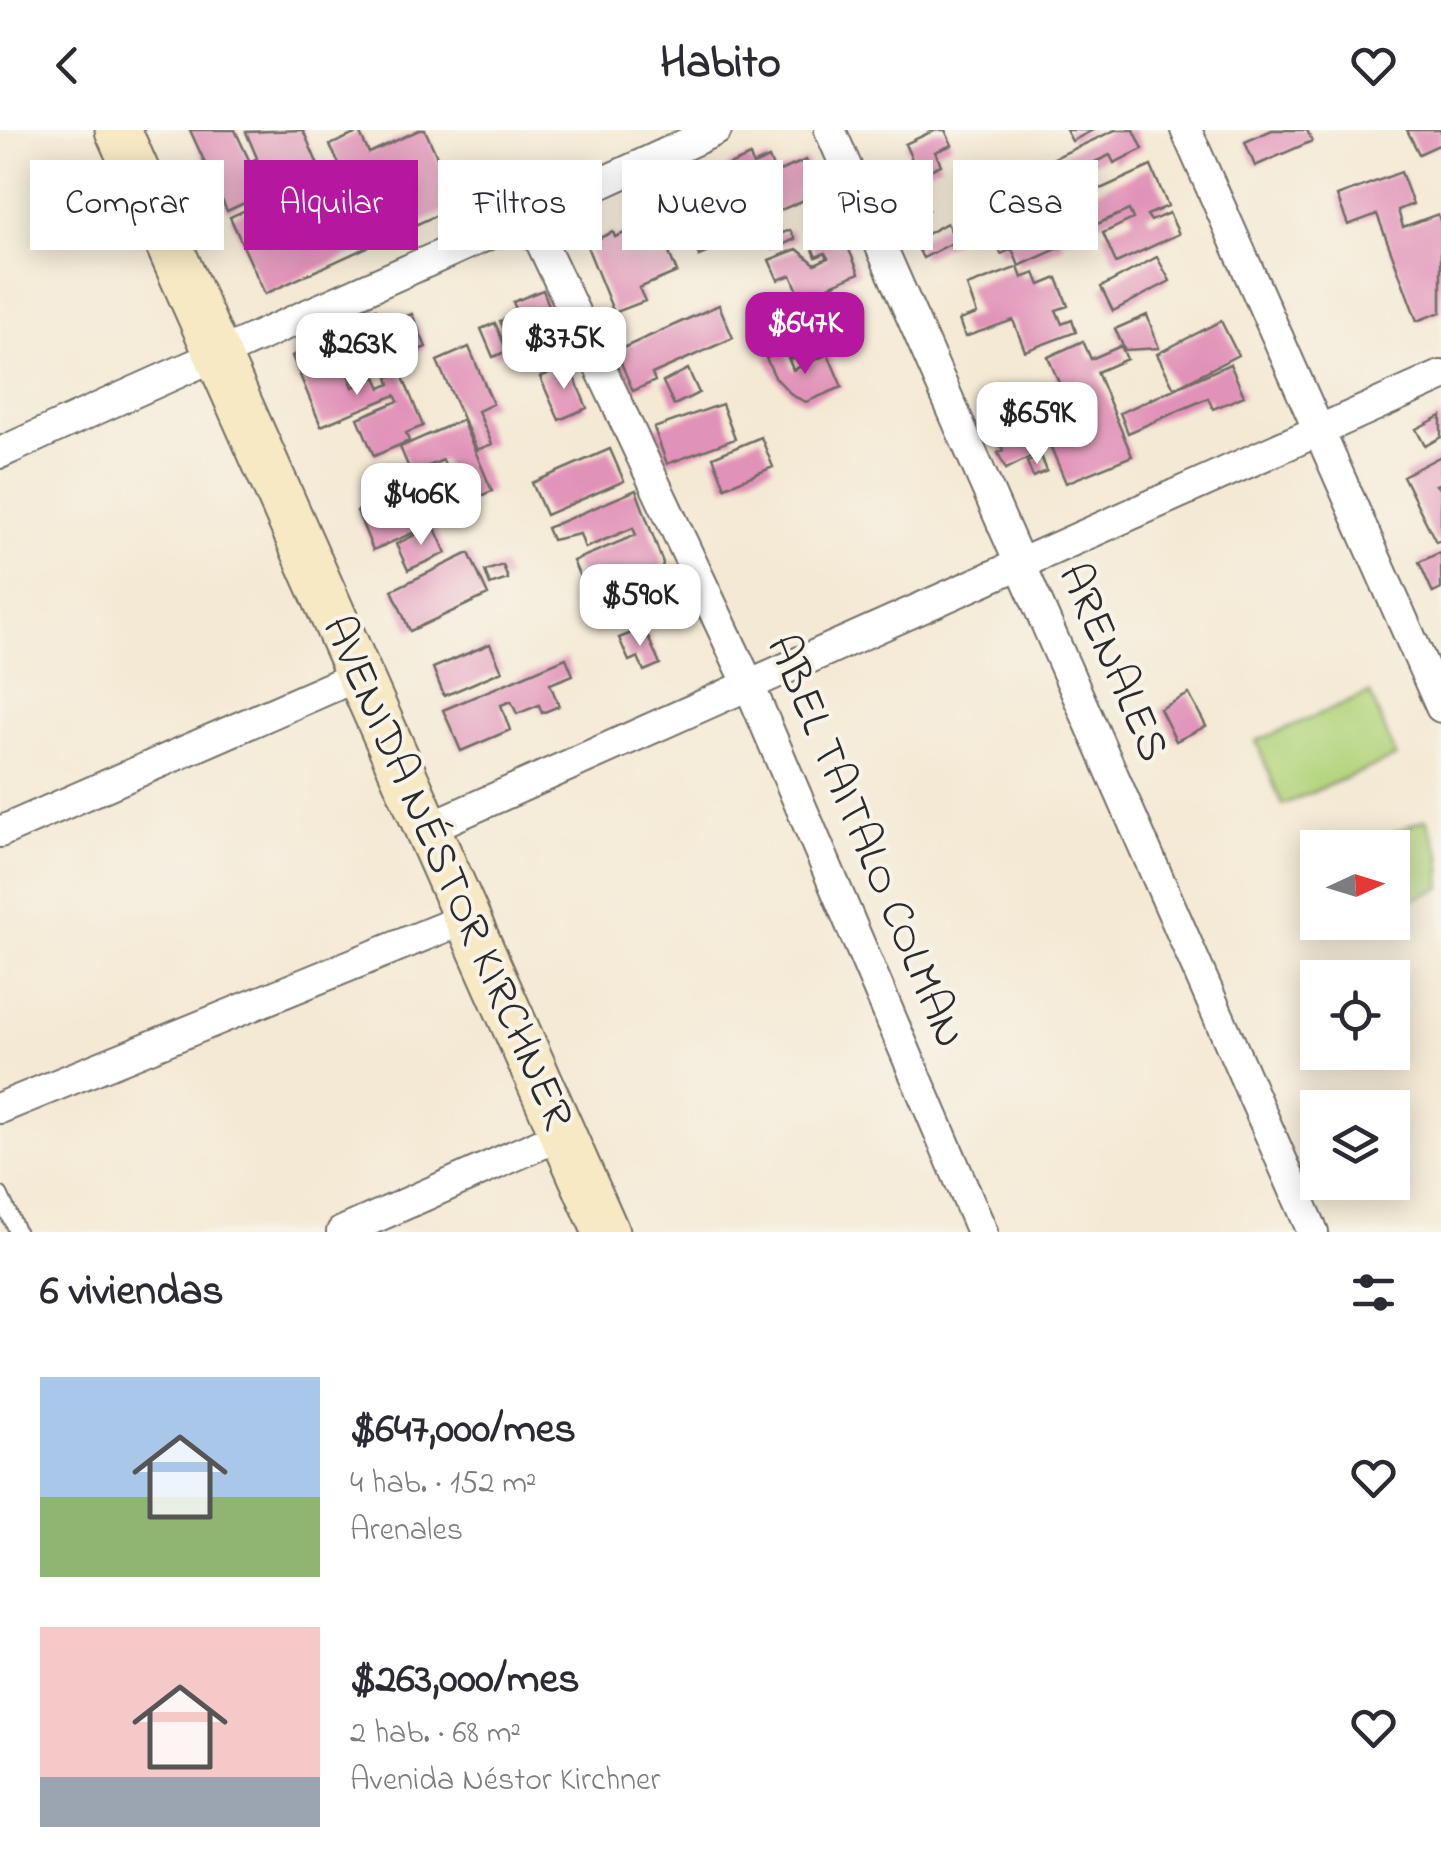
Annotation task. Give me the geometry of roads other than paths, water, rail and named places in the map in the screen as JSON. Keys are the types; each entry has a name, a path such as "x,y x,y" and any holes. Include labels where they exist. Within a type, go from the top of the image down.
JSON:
{"main road":[{"name":"AVENIDA NÉSTOR KIRCHNER","path":"118,130 606,1232"}],"street":[{"path":"602,180 681,138 716,130"},
{"name":"ARENALES","path":"830,130 1312,1232"},
{"path":"1186,130 1441,707"},
{"path":"0,453 456,250"},
{"name":"ABEL TAITALO COLMAN","path":"545,250 748,685 982,1232"},
{"path":"426,829 1441,376"},
{"path":"0,832 357,676"},
{"path":"0,1108 464,918"},
{"path":"342,1232 562,1134"}],"lane":[{"path":"0,1194 17,1232"}]}
